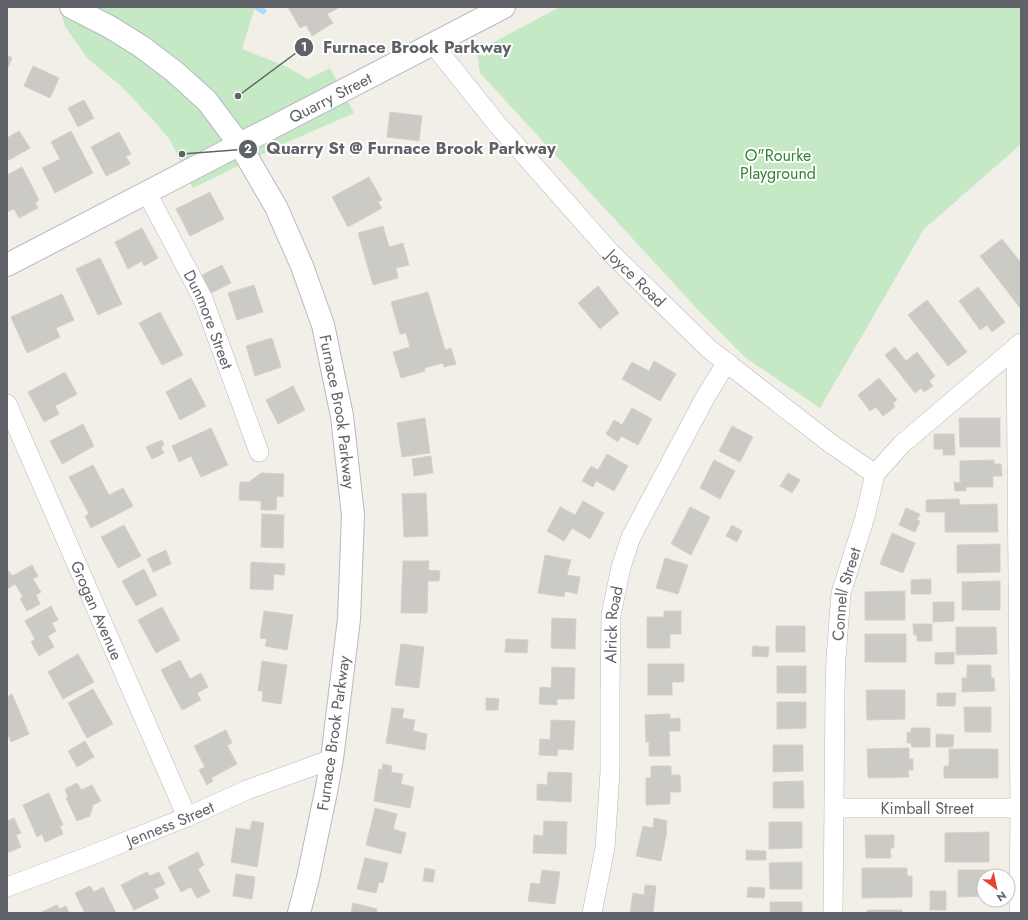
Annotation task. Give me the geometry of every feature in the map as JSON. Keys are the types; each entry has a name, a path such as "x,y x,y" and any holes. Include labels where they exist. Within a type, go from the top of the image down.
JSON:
{"main road":[{"name":"Furnace Brook Parkway","path":"71,7 110,27 142,47 175,72 206,101 240,145 276,207 302,266 323,326 342,416 353,515 349,619 332,759 308,878 299,913"},
{"name":"Quarry Street","path":"7,265 504,7"}],"street":[{"name":"Joyce Road","path":"433,44 497,124 610,252 709,349 830,443 875,474"},
{"name":"Dunmore Street","path":"147,193 203,299 259,452"},
{"name":"Connell Street","path":"833,913 835,684 841,593 865,517 875,474 902,444 1019,345"},
{"path":"1019,345 1019,913"},
{"name":"Alrick Road","path":"592,913 605,848 610,772 611,615 621,567 631,537 706,396 726,362"},
{"name":"Grogan Avenue","path":"7,404 187,817"},
{"name":"Jenness Street","path":"7,887 87,858 187,817 247,790 332,759"},
{"name":"Kimball Street","path":"834,808 1020,808"}],"green space":[{"path":"59,7 255,7 242,49 287,67 308,79 330,68 354,113 279,146 193,188 170,140 121,86 87,58 65,26"},
{"name":"O\"Rourke Playground","path":"560,7 1021,7 1021,144 924,229 820,408 746,358 702,314 480,73 477,51"}],"building":[{"path":"288,7 340,7 327,14 333,23 312,36 306,25 300,28"},
{"path":"7,55 12,58 7,70"},
{"path":"33,66 59,78 50,98 24,86"},
{"path":"84,100 94,118 78,127 68,108"},
{"path":"390,112 422,116 419,141 387,137"},
{"path":"19,131 30,148 9,160 7,156 7,138"},
{"path":"71,131 93,173 55,193 42,168 60,159 51,142"},
{"path":"119,132 131,154 126,156 130,164 106,176 91,147"},
{"path":"22,167 39,200 35,203 38,208 19,218 14,209 7,212 7,188 9,187 7,184 7,175"},
{"path":"369,177 382,200 378,202 382,208 348,227 332,197"},
{"path":"210,192 224,219 190,236 176,209"},
{"path":"383,226 389,247 403,243 409,265 396,268 398,278 373,285 358,233"},
{"path":"142,228 158,258 144,266 142,261 128,269 115,242"},
{"path":"1002,239 1021,263 1021,309 980,256"},
{"path":"100,258 122,304 98,315 76,269"},
{"path":"222,265 231,283 211,293 202,275"},
{"path":"254,285 263,312 237,320 228,293"},
{"path":"598,286 619,313 600,329 578,303"},
{"path":"978,287 1005,322 992,332 987,325 980,330 959,301"},
{"path":"428,292 445,350 451,348 456,364 444,367 443,363 424,368 425,371 401,378 393,352 410,347 406,333 400,334 391,302"},
{"path":"62,294 74,320 56,328 60,337 27,353 11,317"},
{"path":"927,300 967,352 948,366 908,315"},
{"path":"160,312 183,355 162,365 139,323"},
{"path":"272,338 281,367 255,376 246,346"},
{"path":"895,347 906,361 917,352 935,376 929,381 933,386 924,392 921,388 915,393 885,355"},
{"path":"654,361 676,374 660,401 622,379 632,362 649,371"},
{"path":"65,372 77,394 55,406 59,414 44,422 28,392"},
{"path":"191,378 206,406 180,420 166,392"},
{"path":"879,378 897,400 893,403 895,407 883,416 876,407 870,411 858,395"},
{"path":"293,386 305,410 278,424 266,400"},
{"path":"632,408 652,419 638,445 621,436 618,442 606,434 614,420 622,425"},
{"path":"425,418 430,453 402,457 397,423"},
{"path":"959,418 1000,418 1000,447 960,447"},
{"path":"83,424 94,446 62,464 50,441"},
{"path":"732,426 753,437 740,462 719,451"},
{"path":"211,428 228,465 201,477 191,456 179,462 172,446"},
{"path":"934,434 954,434 955,455 943,455 943,449 934,449"},
{"path":"162,440 164,445 161,447 164,453 152,459 146,447"},
{"path":"607,454 628,466 614,491 596,481 593,487 582,481 591,466 598,470"},
{"path":"431,456 433,473 414,476 412,459"},
{"path":"714,460 735,471 720,499 700,488"},
{"path":"994,460 994,464 1001,464 1002,476 993,476 993,487 966,487 966,491 955,491 954,482 960,483 960,461"},
{"path":"93,465 109,495 123,488 133,506 91,528 85,516 89,514 69,477"},
{"path":"261,473 284,474 283,497 277,496 276,510 261,510 261,501 239,500 240,482 249,482"},
{"path":"788,473 800,480 792,493 780,486"},
{"path":"426,493 428,536 404,537 402,494"},
{"path":"959,499 960,505 997,504 998,532 945,532 945,512 926,512 926,500"},
{"path":"583,501 604,513 590,539 572,528 564,541 547,531 560,507 575,515"},
{"path":"690,507 710,517 691,555 671,544"},
{"path":"906,508 920,514 917,520 920,521 915,532 899,525"},
{"path":"262,514 284,515 283,548 261,547"},
{"path":"124,525 141,556 118,568 101,537"},
{"path":"732,525 742,531 737,542 726,536"},
{"path":"892,533 915,543 903,573 880,564"},
{"path":"1000,544 1000,572 957,573 957,545"},
{"path":"166,550 171,564 153,572 147,559"},
{"path":"545,555 571,560 567,575 580,577 577,594 565,591 564,597 538,593"},
{"path":"665,558 688,565 678,594 656,588"},
{"path":"403,561 429,561 428,570 440,571 439,581 428,581 427,613 401,613"},
{"path":"251,562 285,564 284,575 274,574 273,590 250,589"},
{"path":"32,565 38,576 33,579 41,592 36,595 40,604 27,611 20,599 23,597 15,584 7,589 7,572 9,571 12,576"},
{"path":"144,569 157,595 136,606 122,581"},
{"path":"931,579 931,594 911,594 911,580"},
{"path":"1000,581 1000,610 962,610 962,582"},
{"path":"905,591 905,620 865,620 865,592"},
{"path":"933,602 954,602 954,621 933,622"},
{"path":"51,606 58,620 52,623 56,631 48,636 54,647 39,656 31,642 35,639 25,621"},
{"path":"162,607 180,640 156,653 138,620"},
{"path":"264,611 293,615 287,650 265,646 267,639 260,638"},
{"path":"664,611 681,611 681,634 670,634 670,648 647,648 647,617 664,617"},
{"path":"552,618 576,619 575,649 551,648"},
{"path":"913,624 932,624 932,641 917,641 917,635 914,635"},
{"path":"776,626 805,626 805,652 776,652"},
{"path":"956,627 996,627 997,654 956,655"},
{"path":"865,634 906,634 906,662 865,662"},
{"path":"506,639 528,640 527,653 505,652"},
{"path":"401,644 424,647 419,688 395,685"},
{"path":"753,646 769,647 768,657 752,656"},
{"path":"954,652 954,664 935,664 935,653"},
{"path":"78,654 94,682 63,699 48,672"},
{"path":"180,660 190,679 201,673 208,687 197,693 201,700 182,710 161,670"},
{"path":"262,661 287,665 281,704 262,701 263,691 258,691"},
{"path":"648,664 684,664 684,682 672,682 672,695 648,695"},
{"path":"967,665 991,665 991,678 994,678 995,691 962,692 962,678 967,678"},
{"path":"777,666 806,666 806,693 777,693"},
{"path":"552,667 575,668 574,699 557,699 557,705 539,704 540,687 551,688"},
{"path":"93,689 113,724 87,738 68,703"},
{"path":"866,690 905,690 905,719 867,720"},
{"path":"937,693 956,693 955,706 937,706"},
{"path":"12,694 29,734 11,742 7,732 7,697"},
{"path":"486,698 499,699 498,710 486,710"},
{"path":"777,702 806,702 806,728 777,729"},
{"path":"964,707 991,707 991,732 965,732"},
{"path":"392,708 404,709 402,718 415,720 413,731 427,734 425,750 386,743"},
{"path":"670,714 670,719 680,718 680,731 669,731 670,756 649,756 649,742 646,742 645,715"},
{"path":"551,720 575,721 573,750 558,749 557,756 539,755 540,739 550,740"},
{"path":"911,728 930,728 930,747 912,747 911,743 907,743 907,732 911,732"},
{"path":"226,730 232,743 227,745 237,764 211,778 213,781 207,785 199,770 205,767 194,746"},
{"path":"936,734 954,735 953,747 936,747"},
{"path":"85,741 94,757 77,767 68,751"},
{"path":"773,745 803,745 803,771 773,772"},
{"path":"909,748 909,759 913,759 913,770 908,770 909,777 868,778 867,749"},
{"path":"949,749 998,749 998,778 944,778 944,766 949,766"},
{"path":"383,764 392,766 391,772 403,774 401,784 414,787 410,808 374,801 379,769 382,770"},
{"path":"651,766 671,766 671,775 680,775 681,792 670,792 670,804 646,805 646,778 651,778"},
{"path":"548,772 572,773 571,802 537,800 537,784 547,785"},
{"path":"803,781 804,808 773,808 773,782"},
{"path":"77,783 81,790 92,785 101,801 93,805 90,816 77,821 66,798 68,797 65,789"},
{"path":"49,793 63,825 60,826 63,834 45,842 42,834 37,837 23,805"},
{"path":"375,808 397,814 393,829 406,833 401,854 366,845"},
{"path":"14,818 21,833 16,835 21,847 7,853 7,821"},
{"path":"654,818 667,821 667,831 661,861 636,856 643,826 653,828"},
{"path":"252,821 264,823 257,867 231,862 236,828 250,830"},
{"path":"544,821 567,822 566,854 533,853 534,835 543,836"},
{"path":"769,822 802,822 802,848 769,849"},
{"path":"989,832 989,862 945,862 945,833"},
{"path":"865,835 894,835 894,848 890,848 891,858 866,858"},
{"path":"746,850 766,851 766,860 746,860"},
{"path":"198,852 204,865 198,869 210,892 197,898 191,887 181,892 168,867"},
{"path":"365,858 388,863 383,883 379,882 376,893 357,889"},
{"path":"802,862 802,889 770,889 769,863"},
{"path":"425,868 435,870 433,882 423,881"},
{"path":"862,868 907,868 907,876 912,876 912,897 862,898"},
{"path":"542,870 560,872 555,904 528,901 531,883 540,884"},
{"path":"958,870 976,870 976,896 958,897"},
{"path":"147,872 150,876 159,872 165,884 154,889 159,898 134,910 121,885"},
{"path":"236,874 255,877 252,899 233,896"},
{"path":"645,885 656,886 653,913 630,913 633,893 644,895"},
{"path":"90,886 94,892 103,887 116,913 85,913 75,893"},
{"path":"748,887 765,888 764,898 747,897"},
{"path":"930,891 946,891 946,910 930,910"},
{"path":"770,902 802,902 802,913 770,913"},
{"path":"353,903 377,909 376,913 351,913"},
{"path":"57,905 59,909 66,906 69,913 40,913"},
{"path":"867,910 902,910 902,913 867,913"}],"waterway":[{"path":"257,7 263,11"}],"place":[{"name":"Furnace Brook Parkway","path":"238,96"},
{"name":"Quarry St @ Furnace Brook Parkway","path":"182,154"}]}
